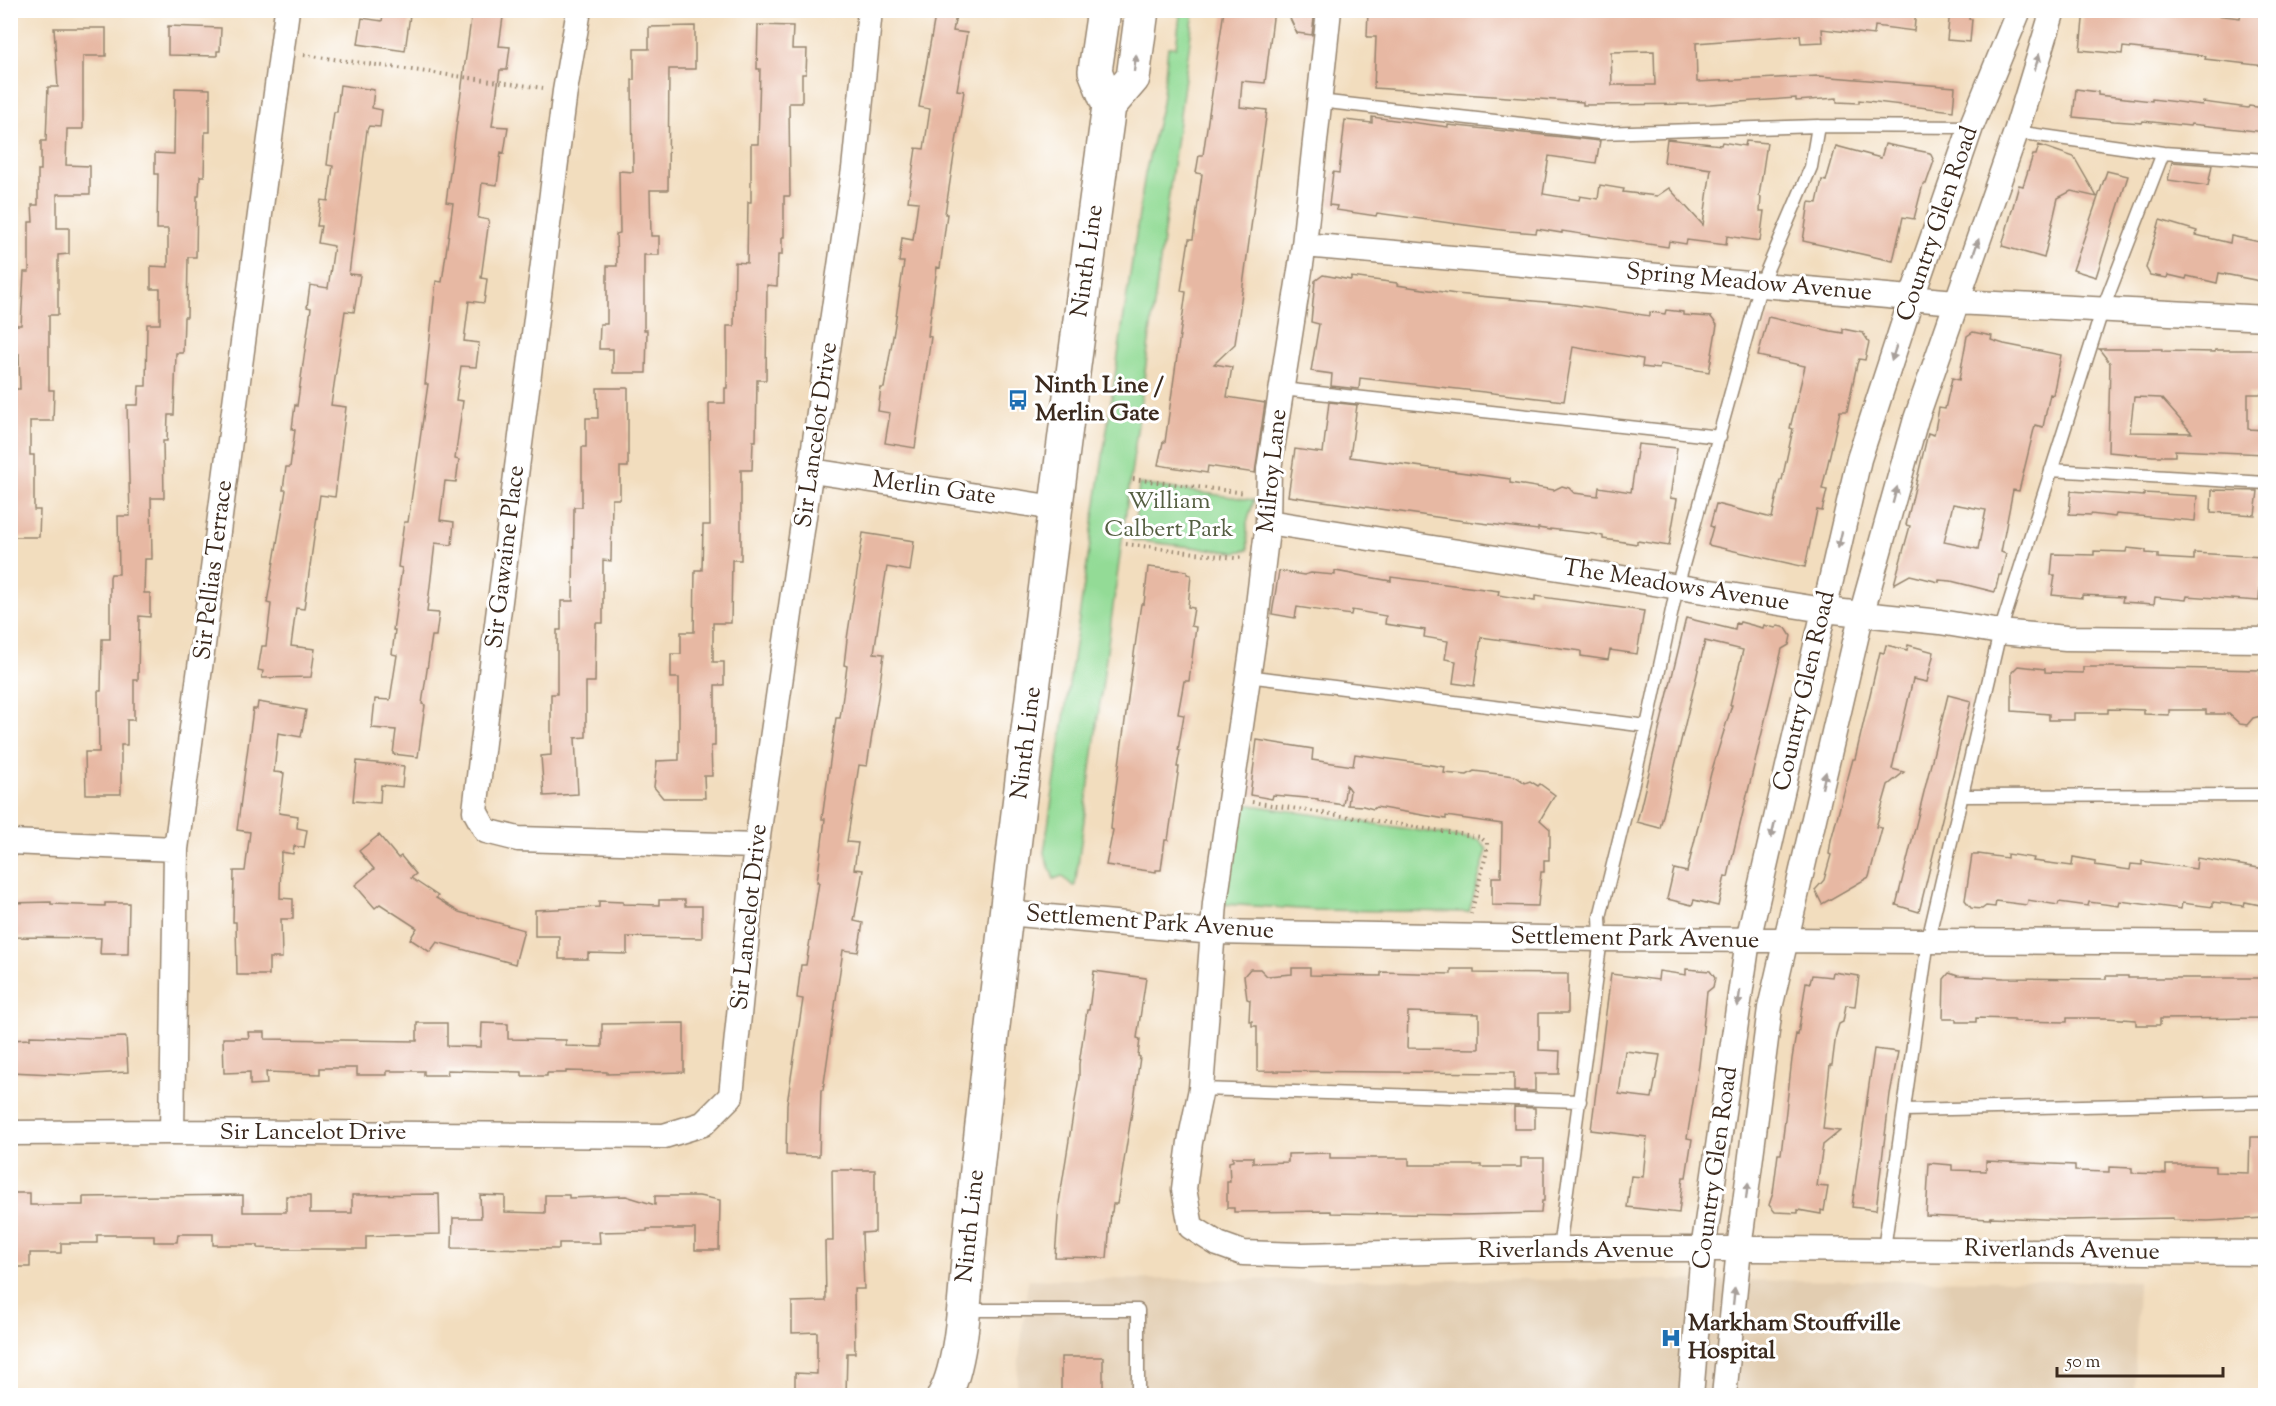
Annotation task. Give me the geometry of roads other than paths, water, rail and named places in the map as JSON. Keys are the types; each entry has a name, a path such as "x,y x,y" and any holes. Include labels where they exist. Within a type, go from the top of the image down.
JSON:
{"main road":[{"name":"Ninth Line","path":"952,1391 1055,508 1109,105 1095,70 1104,10"},
{"path":"1109,105 1133,78 1142,10"}],"street":[{"name":"Sir Pellias Terrace","path":"172,1132 176,849 287,10"},
{"name":"Sir Gawaine Place","path":"579,10 566,91 475,812 486,831 518,839 757,846"},
{"name":"Sir Lancelot Drive","path":"10,1133 664,1136 703,1124 731,1095 757,846 854,169 870,10"},
{"name":"Milroy Lane","path":"1213,932 1215,903 1264,554 1269,469 1304,245 1329,10"},
{"name":"Country Glen Road","path":"1691,1395 1703,1250 1748,940 1859,459 1971,127 2019,10"},
{"name":"Country Glen Road","path":"1724,1395 1739,1249 1770,1008 1862,612 1916,419 2016,132 2053,10"},
{"name":"Spring Meadow Avenue","path":"1304,245 1956,302 2265,318"},
{"name":"Merlin Gate","path":"812,471 1055,508"},
{"name":"The Meadows Avenue","path":"1268,510 1677,587 1824,610 1862,612 2000,632 2066,638 2265,640"},
{"path":"10,842 176,849"},
{"name":"Settlement Park Avenue","path":"1006,913 1213,932 1601,939 2265,943"},
{"name":"Riverlands Avenue","path":"1213,932 1201,1089 1190,1142 1184,1189 1191,1227 1218,1244 1243,1252 1302,1255 1559,1249 1739,1249 2265,1253"}],"lane":[{"path":"1319,101 1600,133 1818,126 1971,127"},
{"path":"1559,1249 1601,939 1600,918 1647,726 1677,587 1761,284 1811,167 1818,126"},
{"path":"2016,132 2163,153 2265,160"},
{"path":"1884,1250 1928,940 2000,632 2102,311 2163,153"},
{"path":"1282,389 1720,437"},
{"path":"2051,470 2265,483"},
{"path":"1247,675 1647,726"},
{"path":"1962,796 2265,795"},
{"path":"1201,1089 1580,1101"},
{"path":"1904,1110 2265,1102"},
{"path":"963,1310 1138,1310 1138,1395"}],"place":[{"name":"Ninth Line / Merlin Gate","path":"1018,400"},
{"name":"Markham Stouffville Hospital","path":"1671,1338"}],"park label":[{"name":"William Calbert Park","path":"1169,516"}]}
